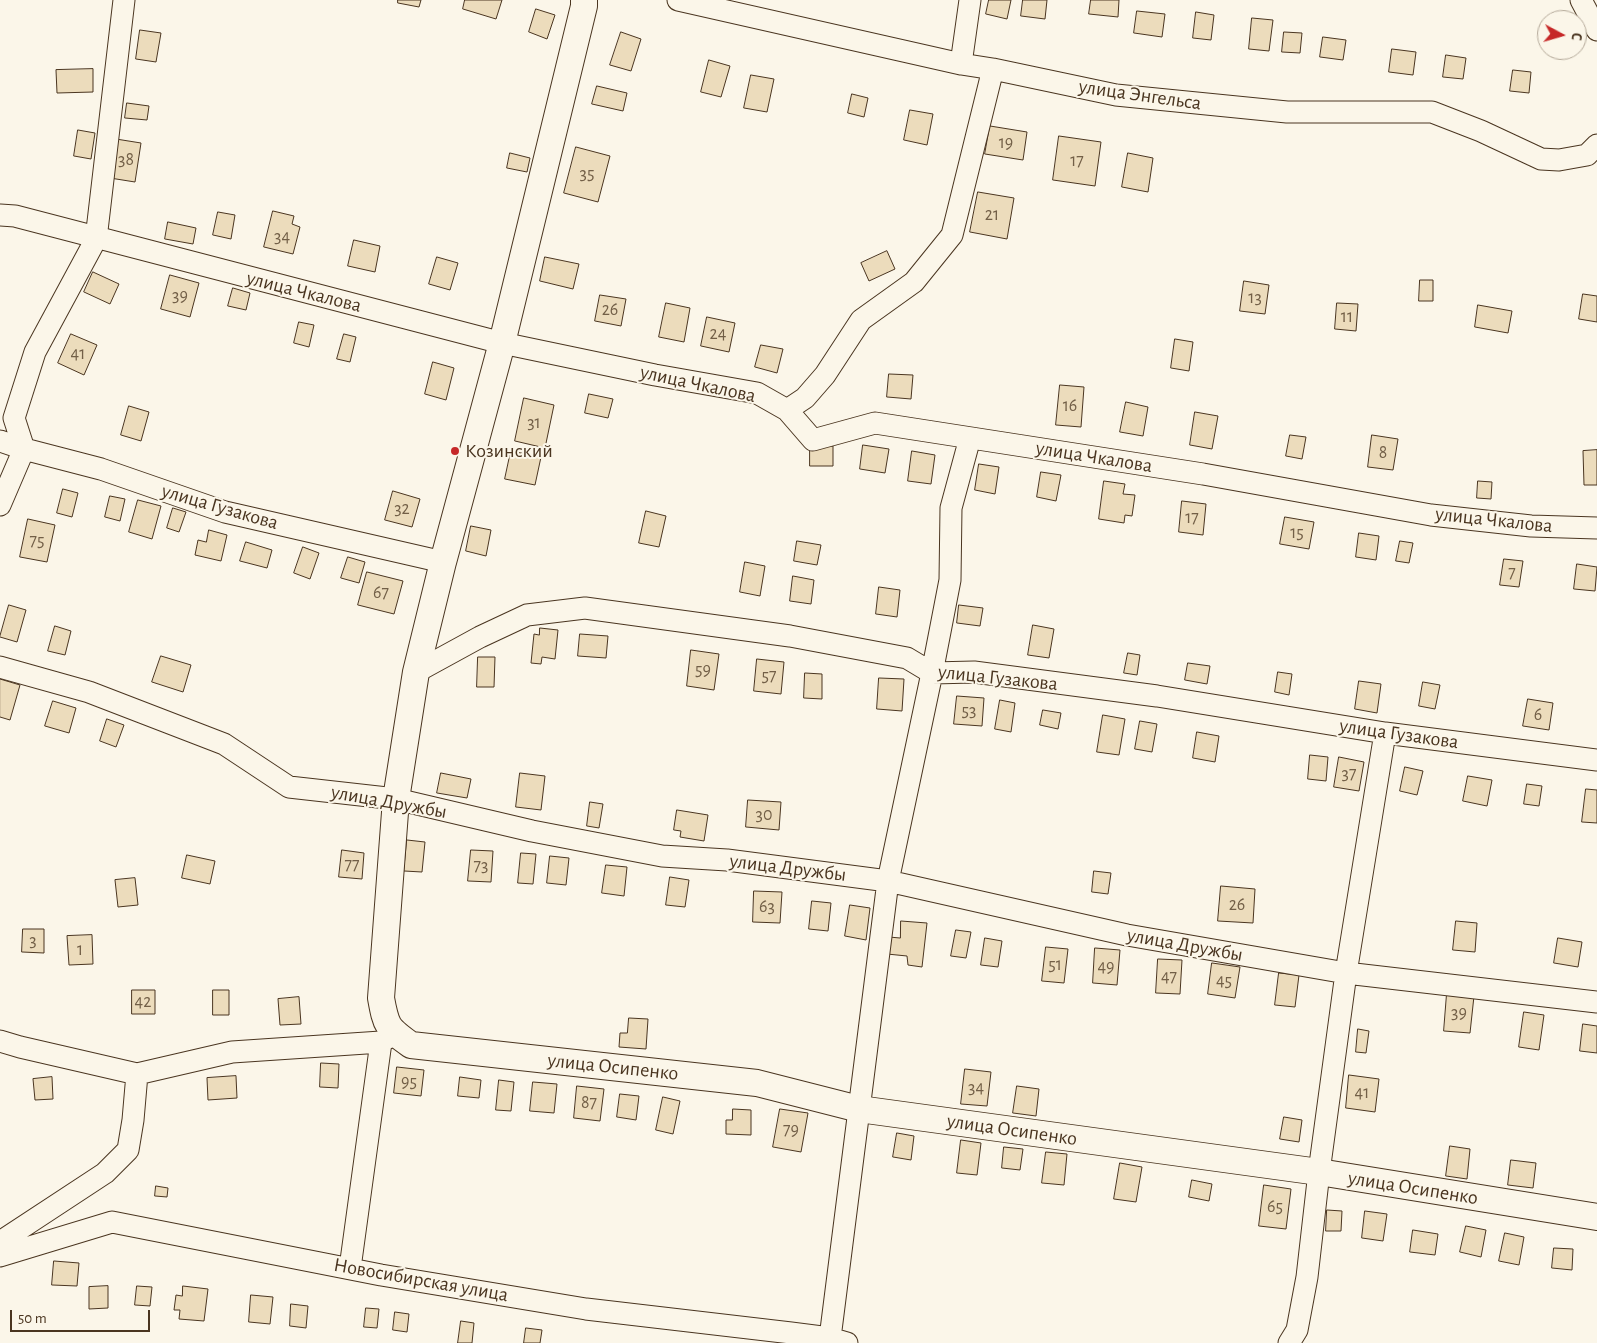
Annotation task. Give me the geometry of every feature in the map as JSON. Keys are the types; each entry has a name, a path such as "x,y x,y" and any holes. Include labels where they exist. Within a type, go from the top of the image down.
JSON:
{"main road":[{"path":"388,1038 381,998 396,800 416,672 502,343 582,16 584,0"},
{"name":"улица Осипенко","path":"388,1038 410,1045 757,1083 859,1109 1319,1172 1597,1217"}],"street":[{"path":"0,505 24,449 14,418 34,352 96,238 124,0"},
{"name":"улица Энгельса","path":"678,0 961,64 1116,95 1287,112 1432,112 1481,131 1541,159 1559,160 1587,155 1597,145"},
{"path":"961,64 970,0"},
{"path":"1581,0 1597,30"},
{"path":"787,410 805,398 825,375 861,320 914,282 952,235 993,69"},
{"name":"улица Чкалова","path":"0,215 15,216 502,343 757,394 787,410 812,440 875,423 1203,474 1431,515 1531,526 1597,528"},
{"path":"838,1341 859,1109 888,881 950,580 950,508 970,438"},
{"name":"улица Гузакова","path":"0,441 101,469 225,512 444,562"},
{"name":"улица Гузакова","path":"416,672 480,637 527,615 585,608 790,636 907,658 932,672 974,672 1128,692 1385,733 1597,760"},
{"name":"улица Дружбы","path":"0,667 89,692 224,744 289,787 396,800 532,831 662,856 727,860 888,881 1127,935 1346,973 1597,1002"},
{"path":"1289,1343 1297,1330 1307,1277 1346,973 1385,733"},
{"path":"0,1041 137,1074 232,1052 388,1038 350,1268"},
{"path":"0,1242 105,1173 128,1150 137,1074"},
{"name":"Новосибирская улица","path":"0,1256 112,1222 350,1268 586,1309 838,1341"}],"building":[{"path":"398,0 421,0 419,7 398,3"},
{"path":"465,0 502,0 496,19 463,9"},
{"path":"989,0 1011,0 1007,19 986,14"},
{"path":"1023,0 1047,0 1045,19 1021,16"},
{"path":"1091,0 1119,0 1118,17 1089,14"},
{"path":"536,9 555,15 547,39 529,32"},
{"path":"1137,11 1165,14 1162,37 1134,33"},
{"path":"1196,12 1214,15 1211,40 1193,38"},
{"path":"1252,18 1273,20 1269,51 1249,49"},
{"path":"140,30 161,33 156,62 136,59"},
{"path":"621,32 641,39 631,71 610,65"},
{"path":"1284,32 1302,33 1300,53 1282,52"},
{"path":"1323,37 1346,40 1343,60 1320,57"},
{"path":"1392,49 1416,52 1413,75 1389,72"},
{"path":"1446,55 1466,58 1463,79 1443,77"},
{"path":"709,60 730,66 721,97 701,92"},
{"path":"93,69 93,92 57,93 56,70"},
{"path":"1513,70 1531,72 1529,93 1510,91"},
{"path":"751,75 774,79 767,112 744,108"},
{"path":"597,86 627,93 623,111 592,104"},
{"path":"852,94 868,98 864,117 848,113"},
{"path":"127,103 149,106 147,120 125,118"},
{"path":"910,110 933,114 927,145 904,140"},
{"path":"990,126 1027,132 1023,160 985,154"},
{"path":"78,130 95,133 91,159 74,156"},
{"path":"1059,136 1101,142 1095,186 1053,180"},
{"path":"116,139 141,143 135,182 110,178"},
{"path":"576,147 610,156 598,202 564,193"},
{"path":"510,153 530,158 527,172 507,168"},
{"path":"1128,153 1153,158 1148,192 1122,187"},
{"path":"978,192 1014,198 1007,239 970,232"},
{"path":"273,211 294,216 292,224 300,227 293,254 264,247"},
{"path":"218,212 235,215 231,239 213,235"},
{"path":"168,222 196,228 193,244 165,239"},
{"path":"354,240 380,246 375,272 348,266"},
{"path":"887,251 895,269 869,281 861,263"},
{"path":"437,257 458,263 450,290 429,284"},
{"path":"545,257 579,264 573,289 540,281"},
{"path":"93,272 119,284 110,304 84,292"},
{"path":"170,275 199,283 190,317 161,309"},
{"path":"1420,280 1433,280 1433,301 1419,301"},
{"path":"1244,281 1269,285 1265,314 1240,311"},
{"path":"233,288 250,293 246,310 228,306"},
{"path":"1583,294 1597,296 1597,322 1579,319"},
{"path":"600,295 626,299 621,326 595,321"},
{"path":"666,303 690,308 684,342 659,337"},
{"path":"1337,303 1358,304 1356,331 1335,329"},
{"path":"1478,305 1512,311 1508,333 1475,327"},
{"path":"707,317 735,323 729,352 701,346"},
{"path":"299,322 314,325 309,347 294,343"},
{"path":"71,334 97,345 84,375 58,363"},
{"path":"344,334 356,337 350,362 337,359"},
{"path":"1175,339 1193,342 1189,371 1171,368"},
{"path":"761,345 783,349 777,373 755,367"},
{"path":"433,362 454,368 446,400 425,394"},
{"path":"889,374 913,375 911,399 887,397"},
{"path":"1060,385 1084,387 1081,427 1056,425"},
{"path":"589,394 613,399 608,418 585,413"},
{"path":"524,398 554,405 545,448 515,441"},
{"path":"1126,402 1148,407 1143,436 1120,432"},
{"path":"129,406 149,412 141,441 121,435"},
{"path":"1195,412 1218,416 1212,449 1190,445"},
{"path":"1290,435 1306,437 1302,459 1286,456"},
{"path":"1372,435 1398,439 1393,470 1368,467"},
{"path":"810,445 833,446 833,466 810,466"},
{"path":"863,445 889,449 885,473 860,469"},
{"path":"1597,450 1597,485 1584,485 1583,451"},
{"path":"511,451 541,457 535,485 505,479"},
{"path":"912,451 935,455 931,484 908,481"},
{"path":"979,464 999,467 995,494 975,490"},
{"path":"1041,472 1061,475 1056,501 1037,497"},
{"path":"1104,481 1125,484 1123,494 1135,495 1132,516 1125,515 1124,523 1099,519"},
{"path":"1478,481 1492,482 1491,499 1477,498"},
{"path":"63,489 78,493 72,517 57,513"},
{"path":"393,491 420,499 412,527 385,520"},
{"path":"110,496 125,499 120,521 105,517"},
{"path":"138,500 161,506 152,539 129,532"},
{"path":"1182,501 1206,504 1203,535 1179,532"},
{"path":"173,508 186,512 179,532 167,528"},
{"path":"646,511 666,516 659,547 639,543"},
{"path":"1285,517 1314,522 1309,549 1280,544"},
{"path":"28,519 55,525 47,562 20,557"},
{"path":"471,526 491,530 486,556 466,551"},
{"path":"209,530 227,535 221,561 195,555 198,540 206,542"},
{"path":"1359,533 1379,536 1376,560 1356,557"},
{"path":"797,541 821,545 817,565 794,561"},
{"path":"1400,541 1413,543 1409,563 1396,561"},
{"path":"246,542 272,550 267,568 240,561"},
{"path":"303,547 319,553 310,579 294,573"},
{"path":"348,557 365,562 359,583 341,578"},
{"path":"1504,559 1523,561 1519,587 1500,585"},
{"path":"745,562 765,566 760,596 740,592"},
{"path":"1577,564 1597,567 1595,591 1574,589"},
{"path":"367,572 403,581 394,614 358,605"},
{"path":"793,576 814,580 811,604 790,601"},
{"path":"879,587 900,590 897,617 876,614"},
{"path":"9,605 26,610 17,642 0,637"},
{"path":"959,605 983,608 980,626 957,623"},
{"path":"1033,625 1054,629 1049,658 1028,655"},
{"path":"55,626 71,631 65,655 48,651"},
{"path":"540,628 558,630 555,659 542,657 541,664 531,663 534,634 539,635"},
{"path":"580,634 608,636 606,658 578,656"},
{"path":"691,650 719,654 714,690 687,686"},
{"path":"1128,653 1140,655 1137,675 1124,673"},
{"path":"161,656 191,665 183,692 152,682"},
{"path":"478,657 495,657 494,687 477,687"},
{"path":"757,659 784,662 781,694 754,691"},
{"path":"1188,663 1210,666 1207,684 1185,680"},
{"path":"1278,672 1292,674 1289,695 1275,692"},
{"path":"805,673 822,674 822,699 804,698"},
{"path":"879,678 904,679 902,711 877,709"},
{"path":"0,679 20,685 10,720 0,717"},
{"path":"1359,681 1381,684 1377,713 1355,709"},
{"path":"1423,682 1440,685 1435,709 1419,706"},
{"path":"957,696 984,698 982,726 954,724"},
{"path":"1528,699 1553,703 1549,730 1523,726"},
{"path":"1000,700 1015,703 1011,732 995,729"},
{"path":"53,701 76,708 69,733 45,726"},
{"path":"1043,710 1061,713 1058,729 1040,725"},
{"path":"1103,715 1125,719 1119,755 1097,752"},
{"path":"107,719 124,725 116,747 100,741"},
{"path":"1140,721 1157,724 1152,752 1135,749"},
{"path":"1197,732 1219,736 1215,762 1193,758"},
{"path":"1310,755 1328,757 1326,781 1308,779"},
{"path":"1339,757 1364,762 1359,791 1334,787"},
{"path":"1405,767 1423,771 1417,795 1400,791"},
{"path":"441,773 471,779 467,798 437,793"},
{"path":"520,773 545,776 541,810 516,807"},
{"path":"1468,776 1492,780 1487,806 1463,801"},
{"path":"1527,784 1542,786 1539,806 1524,804"},
{"path":"1586,789 1597,790 1597,823 1582,822"},
{"path":"748,800 781,802 779,830 746,827"},
{"path":"590,802 603,804 599,828 587,826"},
{"path":"677,810 708,815 704,841 680,837 681,831 674,830"},
{"path":"407,840 425,842 422,872 404,871"},
{"path":"342,850 364,853 362,879 339,877"},
{"path":"471,850 493,851 491,882 468,881"},
{"path":"521,853 536,854 533,884 518,883"},
{"path":"187,855 215,861 210,884 182,878"},
{"path":"550,856 569,858 566,885 547,883"},
{"path":"606,865 627,867 624,896 602,893"},
{"path":"1094,871 1111,873 1108,894 1092,892"},
{"path":"670,877 689,880 685,907 666,905"},
{"path":"135,878 138,905 118,907 115,880"},
{"path":"1221,886 1255,889 1253,923 1218,921"},
{"path":"754,891 782,892 780,923 753,922"},
{"path":"812,901 831,903 828,931 809,929"},
{"path":"850,905 870,908 866,940 845,936"},
{"path":"901,921 927,923 922,967 908,965 907,956 887,954 889,937 900,938"},
{"path":"1456,921 1477,923 1475,952 1453,950"},
{"path":"23,929 44,929 44,953 22,952"},
{"path":"956,930 971,932 966,958 951,956"},
{"path":"92,935 93,964 69,965 67,936"},
{"path":"985,938 1002,941 998,967 981,965"},
{"path":"1558,938 1582,942 1578,967 1554,963"},
{"path":"1046,947 1068,949 1064,983 1042,981"},
{"path":"1095,948 1120,950 1117,985 1093,983"},
{"path":"1158,959 1182,960 1180,994 1156,993"},
{"path":"1212,963 1240,967 1235,998 1208,994"},
{"path":"1279,973 1299,975 1295,1007 1275,1005"},
{"path":"132,990 155,990 155,1014 132,1014"},
{"path":"213,990 229,990 229,1015 213,1015"},
{"path":"1447,993 1474,996 1470,1033 1444,1031"},
{"path":"299,997 301,1024 280,1025 278,999"},
{"path":"1524,1012 1544,1015 1539,1050 1519,1047"},
{"path":"629,1018 648,1019 646,1049 619,1047 620,1033 627,1033"},
{"path":"1583,1024 1597,1026 1597,1053 1580,1051"},
{"path":"1358,1029 1369,1031 1366,1053 1356,1052"},
{"path":"321,1063 339,1064 338,1088 320,1087"},
{"path":"397,1067 424,1070 421,1096 394,1093"},
{"path":"965,1069 991,1072 987,1106 961,1104"},
{"path":"1349,1075 1379,1079 1375,1112 1346,1108"},
{"path":"236,1076 237,1098 208,1100 207,1078"},
{"path":"52,1077 53,1099 35,1100 33,1079"},
{"path":"460,1077 481,1080 479,1098 458,1096"},
{"path":"499,1080 514,1082 511,1111 496,1110"},
{"path":"533,1082 557,1084 554,1113 530,1111"},
{"path":"577,1086 604,1089 600,1121 574,1118"},
{"path":"1017,1086 1039,1089 1036,1116 1013,1113"},
{"path":"620,1094 639,1096 636,1120 617,1117"},
{"path":"663,1097 680,1101 673,1134 656,1130"},
{"path":"733,1109 751,1110 751,1135 726,1134 726,1120 732,1120"},
{"path":"780,1109 808,1113 801,1152 773,1147"},
{"path":"1284,1117 1302,1120 1299,1142 1280,1139"},
{"path":"897,1133 914,1136 911,1160 893,1157"},
{"path":"961,1140 981,1143 977,1175 957,1173"},
{"path":"1450,1146 1470,1149 1467,1179 1446,1176"},
{"path":"1004,1147 1023,1149 1020,1170 1002,1168"},
{"path":"1046,1152 1067,1154 1064,1185 1042,1183"},
{"path":"1511,1160 1536,1163 1533,1188 1508,1185"},
{"path":"1120,1163 1142,1167 1136,1202 1114,1199"},
{"path":"1192,1180 1212,1184 1209,1201 1189,1197"},
{"path":"1264,1185 1291,1189 1286,1229 1259,1226"},
{"path":"156,1186 168,1188 167,1197 155,1196"},
{"path":"1327,1210 1342,1211 1341,1231 1326,1231"},
{"path":"1365,1211 1387,1214 1383,1241 1362,1238"},
{"path":"1466,1226 1486,1230 1481,1257 1460,1252"},
{"path":"1413,1230 1438,1234 1435,1255 1410,1252"},
{"path":"1505,1233 1524,1237 1519,1265 1499,1261"},
{"path":"1554,1248 1573,1249 1572,1270 1552,1268"},
{"path":"54,1261 79,1263 77,1286 52,1285"},
{"path":"108,1286 108,1308 89,1309 89,1287"},
{"path":"137,1286 152,1287 150,1306 135,1305"},
{"path":"183,1286 208,1289 204,1321 179,1319 180,1310 174,1310 176,1295 182,1296"},
{"path":"251,1295 273,1297 270,1324 249,1322"},
{"path":"291,1304 308,1306 306,1328 290,1326"},
{"path":"366,1308 379,1309 377,1328 364,1327"},
{"path":"395,1312 409,1314 407,1332 393,1330"},
{"path":"461,1321 474,1323 472,1343 458,1343"},
{"path":"526,1328 542,1330 540,1343 524,1343"}],"place":[{"name":"Козинский","path":"455,451"}]}
